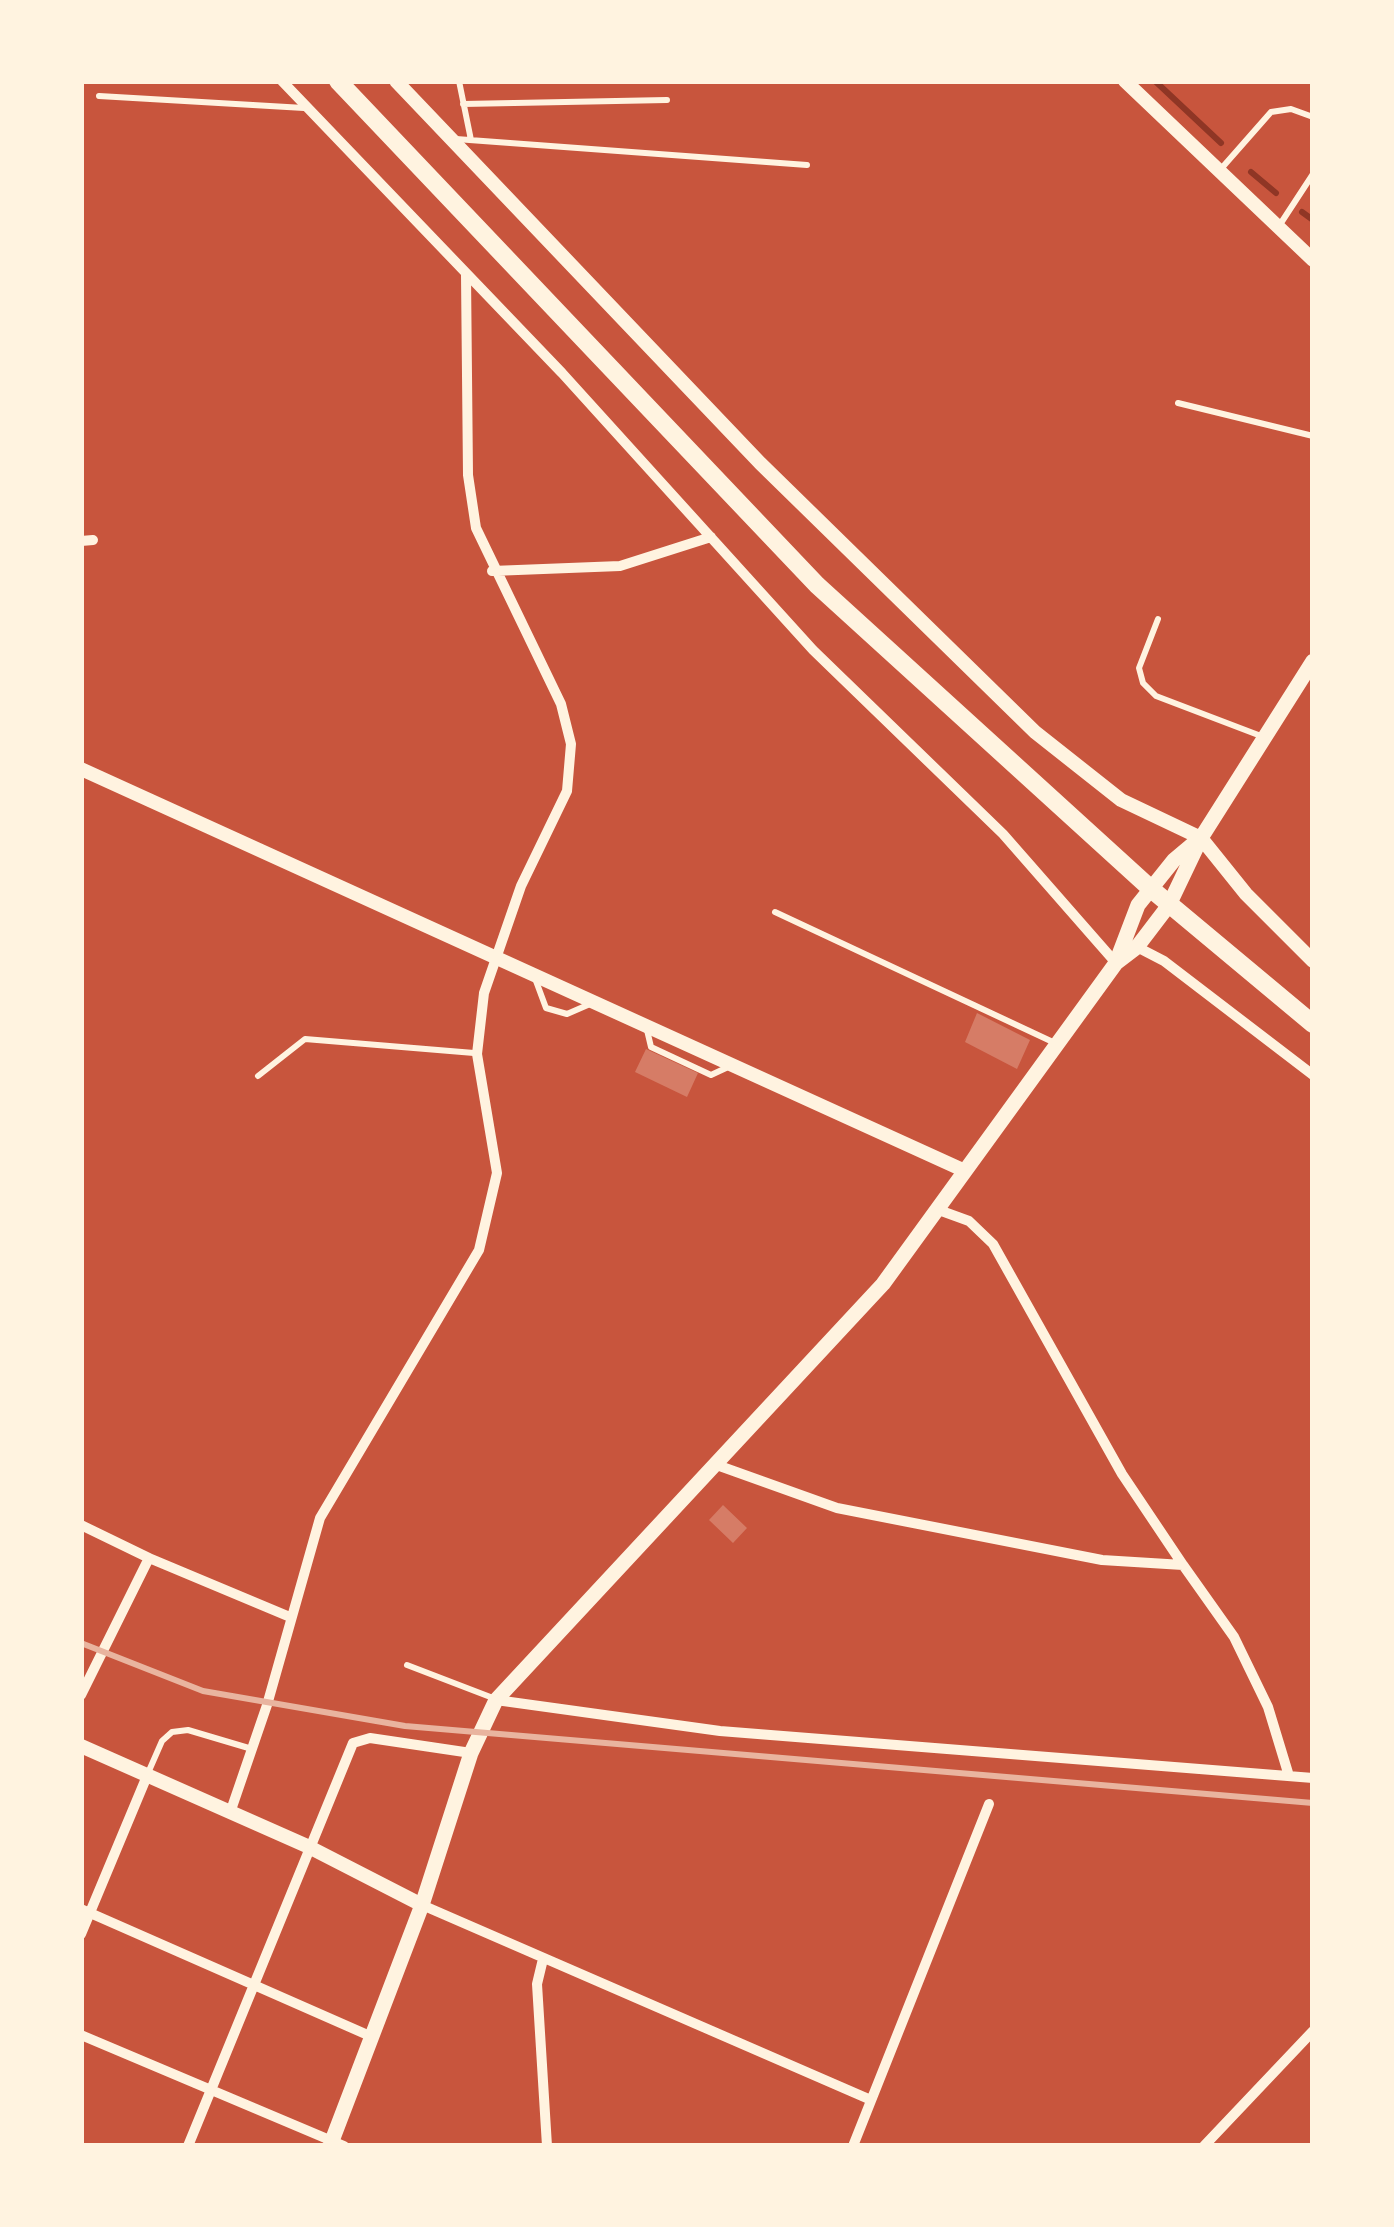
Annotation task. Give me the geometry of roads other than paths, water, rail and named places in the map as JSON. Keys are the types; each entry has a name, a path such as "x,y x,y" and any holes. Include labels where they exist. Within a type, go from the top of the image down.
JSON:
{"highway":[{"path":"338,81 817,585 1169,905 1313,1024"}],"main road":[{"path":"335,2144 370,2036 422,1905 471,1753 496,1700 883,1284 1116,963 1137,947 1169,905 1201,838 1313,662"},
{"path":"1116,963 1129,922 1150,888 1201,838"}],"street":[{"path":"282,81 813,650 1003,834 1116,963"},
{"path":"396,81 760,464 1035,732 1121,800 1201,838 1246,894 1313,961"},
{"path":"1125,81 1313,260"},
{"path":"230,1813 320,1518 479,1250 497,1173 478,1054 484,993 521,886 556,822 567,791 571,743 544,665 492,571 476,528 468,476 466,275"},
{"path":"492,571 620,566 711,537"},
{"path":"81,769 963,1170"},
{"path":"1137,947 1164,961 1313,1075"},
{"path":"936,1209 969,1221 993,1244 1122,1474 1234,1637 1268,1707 1289,1776"},
{"path":"714,1464 836,1508 1102,1560 1183,1565"},
{"path":"81,1525 290,1618"},
{"path":"81,1695 149,1558"},
{"path":"496,1700 720,1731 1313,1778"},
{"path":"188,2146 353,1743 370,1738 471,1753"},
{"path":"81,1746 307,1846 422,1905 871,2100"},
{"path":"81,1934 86,1911 147,1776"},
{"path":"853,2146 989,1804"},
{"path":"86,1911 370,2036"},
{"path":"543,1959 537,1984 547,2146"},
{"path":"1204,2146 1313,2031"},
{"path":"81,2035 335,2144"}],"lane":[{"path":"459,81 471,140"},
{"path":"99,96 308,108"},
{"path":"463,104 667,100"},
{"path":"1220,170 1271,112 1291,109 1313,117"},
{"path":"452,139 807,164"},
{"path":"1278,227 1313,174"},
{"path":"1178,404 1313,436"},
{"path":"1158,619 1143,649 1139,668 1143,683 1156,696 1264,738"},
{"path":"775,912 1058,1045"},
{"path":"536,977 546,1008 567,1014 593,1003"},
{"path":"258,1076 305,1039 478,1054"},
{"path":"407,1665 496,1700"},
{"path":"147,1776 172,1732 188,1730 252,1749"}],"waterway":[{"path":"1155,81 1221,143"},
{"path":"1251,172 1276,193"},
{"path":"1302,212 1313,220"}],"railway":[{"path":"81,1643 203,1691 405,1726 1313,1803"}]}
